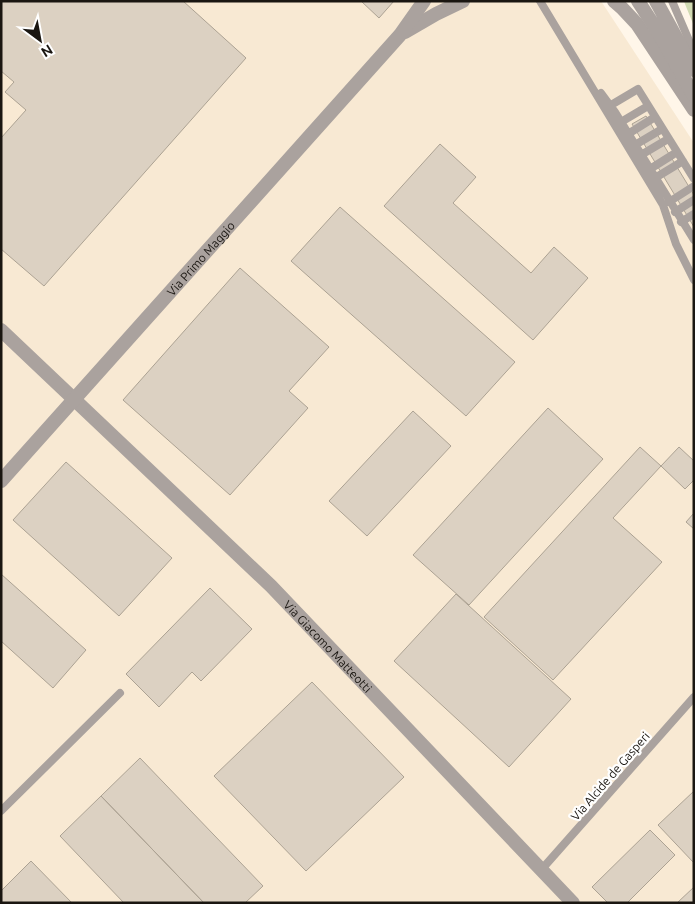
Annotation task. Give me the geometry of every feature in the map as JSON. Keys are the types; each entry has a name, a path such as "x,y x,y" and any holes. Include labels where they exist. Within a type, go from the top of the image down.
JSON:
{"street":[{"name":"Via Primo Maggio","path":"1,481 400,35 424,1"},
{"name":"Via Primo Maggio","path":"400,35 463,1"},
{"path":"614,1 637,24 694,110"},
{"path":"638,1 660,35 694,96"},
{"path":"654,1 665,16 694,70"},
{"name":"Via Giacomo Matteotti","path":"1,330 271,586 573,903"}],"lane":[{"path":"540,1 564,41 576,54 664,205 676,244 694,280"},
{"path":"672,1 694,52"},
{"path":"607,107 638,89 694,179"},
{"path":"621,122 648,106"},
{"path":"607,107 621,122 694,240"},
{"path":"628,134 655,117"},
{"path":"635,145 662,129"},
{"path":"641,156 668,139"},
{"path":"650,169 677,152"},
{"path":"655,178 683,161"},
{"path":"669,202 694,186"},
{"path":"675,212 694,200"},
{"path":"683,225 694,214"},
{"path":"683,225 694,224"},
{"path":"1,811 120,693"},
{"name":"Via Alcide de Gasperi","path":"542,869 694,697"}],"shaded area":[{"path":"1,1 601,1 694,143 694,903 1,903"}],"green space":[{"path":"684,1 694,1 694,26 685,4"}],"building":[{"path":"1,1 183,1 246,58 44,286 1,249 1,138 26,110 5,92 14,82 1,71"},
{"path":"361,1 394,1 379,18"},
{"path":"646,116 694,195 694,227 632,124"},
{"path":"440,144 476,177 453,203 531,273 554,247 588,278 533,340 384,206"},
{"path":"340,207 515,362 466,416 291,261"},
{"path":"240,268 329,347 289,391 308,408 230,495 123,400"},
{"path":"548,408 603,459 469,605 413,555"},
{"path":"413,411 451,446 367,536 329,501"},
{"path":"640,447 661,466 613,518 662,562 553,680 484,617"},
{"path":"679,447 694,461 694,480 685,489 661,466"},
{"path":"66,462 172,558 119,616 13,520"},
{"path":"694,513 694,529 686,522"},
{"path":"1,574 86,650 53,688 1,641"},
{"path":"210,588 252,629 201,681 192,672 159,707 126,674"},
{"path":"456,594 571,699 509,767 394,661"},
{"path":"312,682 404,777 306,871 214,776"},
{"path":"140,758 263,886 245,903 204,903 101,796"},
{"path":"694,791 694,863 658,825"},
{"path":"101,796 204,903 124,903 60,836"},
{"path":"650,830 675,855 627,903 608,903 592,887"},
{"path":"31,861 72,903 1,903 1,891"},
{"path":"694,887 694,903 677,903"}]}
